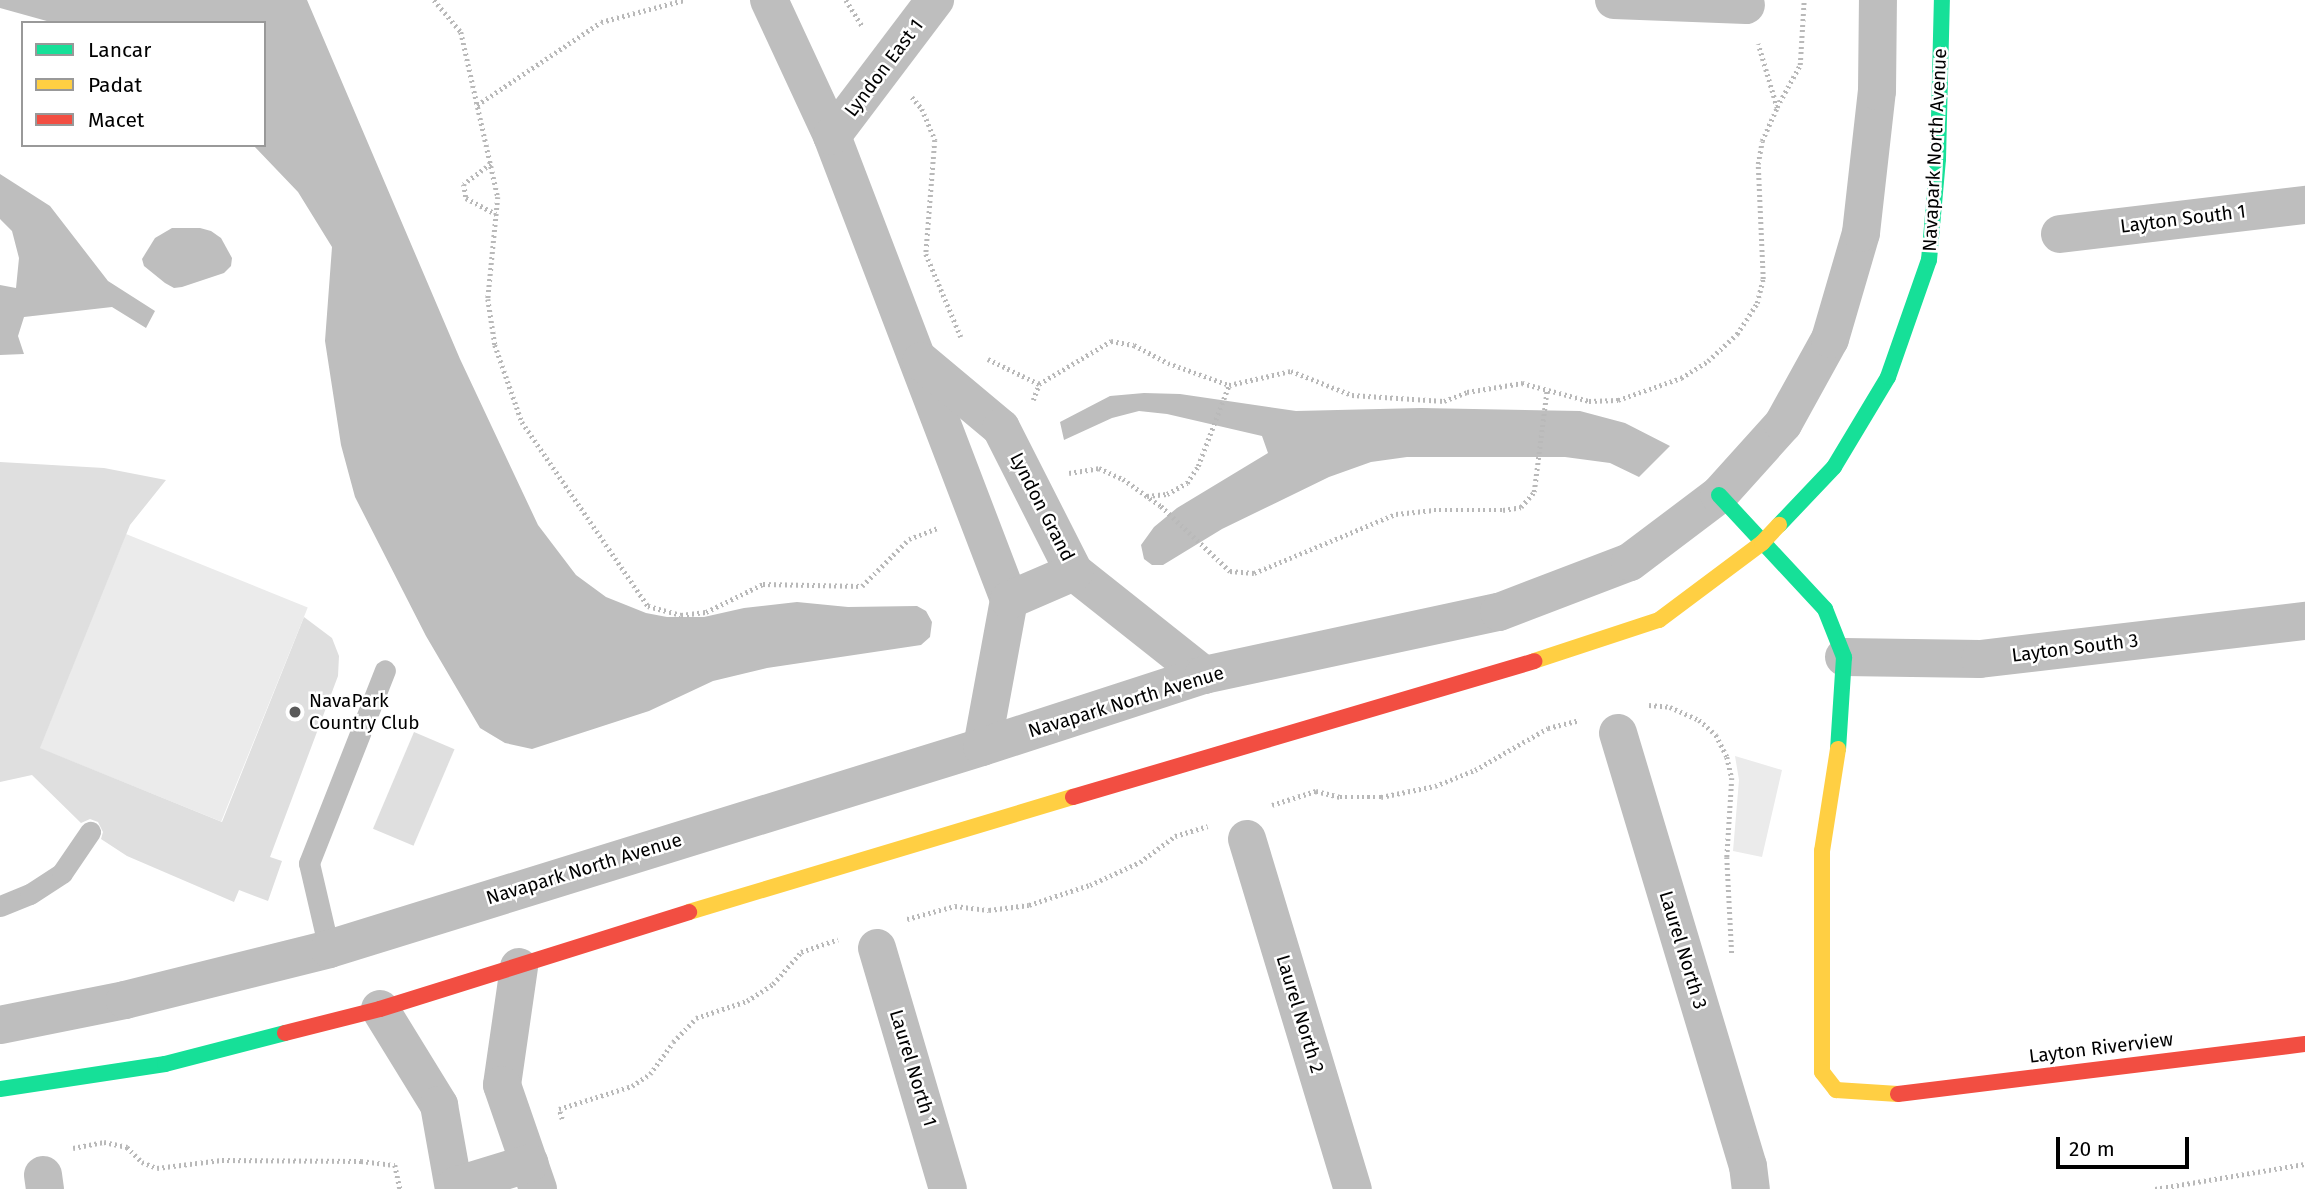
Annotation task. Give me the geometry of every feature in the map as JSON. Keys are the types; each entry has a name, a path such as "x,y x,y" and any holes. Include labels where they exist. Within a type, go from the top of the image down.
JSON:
{"street":[{"name":"Lyndon Grand","path":"769,0 832,136 920,359 1009,600"},
{"name":"Lyndon East 1","path":"832,136 935,0"},
{"path":"1614,0 1746,5"},
{"name":"Navapark North Avenue","path":"0,1025 125,1000 329,949 982,747 1204,675 1499,612 1630,562 1719,495 1783,424 1830,339 1860,233 1877,91 1878,0"},
{"name":"Navapark North Avenue","path":"0,1089 164,1064 380,1009 843,864 1516,667 1659,620 1762,543 1835,467 1888,377 1929,260 1938,159 1942,0"},
{"name":"Layton South 1","path":"2060,234 2305,205"},
{"name":"Lyndon Grand","path":"920,359 1001,428 1074,572 1204,675"},
{"path":"1719,495 1825,609 1844,657"},
{"path":"982,747 1009,600 1074,572"},
{"name":"Layton South 3","path":"1844,657 1980,659 2305,621"},
{"name":"Layton Riverview","path":"1844,657 1841,732 1822,851 1822,1072 1836,1090 1902,1094 2305,1044"},
{"name":"Laurel North 3","path":"1618,733 1750,1177"},
{"name":"Laurel North 2","path":"1247,839 1353,1189"},
{"name":"Laurel North 1","path":"877,948 948,1189"},
{"path":"380,1009 439,1105 455,1187 534,1176 502,1084 519,967"}],"lane":[{"path":"329,949 309,863 385,670"},
{"path":"0,906 30,894 62,873 90,832"}],"path":[{"path":"434,0 461,32 498,197 488,299 495,345 522,422 648,606 681,615 706,612 764,584 862,586 909,539 941,526"},
{"path":"477,105 601,22 684,0"},
{"path":"846,0 886,66 922,109 935,140 926,254 966,348"},
{"path":"1001,428 1027,417 1039,384 1111,341 1134,345 1168,363 1229,385 1291,371 1352,395 1444,401 1467,392 1522,383 1589,401 1618,400 1681,378 1708,361 1737,334 1757,303 1763,279 1758,164 1762,141 1800,65 1804,0"},
{"path":"1746,5 1777,108"},
{"path":"491,164 464,184 466,198 496,214"},
{"path":"978,354 1039,384"},
{"path":"1147,496 1167,494 1187,483 1198,466 1229,385"},
{"path":"1066,475 1099,468 1123,479 1161,506 1230,571 1254,573 1396,514 1521,507 1534,492 1547,389"},
{"path":"51,1171 104,1142 127,1147 142,1162 157,1168 222,1160 361,1161 395,1165 400,1189"},
{"path":"2154,1189 2305,1164"}],"shaded area":[{"path":"0,0 307,0 460,359 538,525 576,575 606,597 646,613 667,617 704,617 744,608 797,602 848,607 917,606 926,611 932,622 930,637 921,645 767,668 713,681 649,711 532,749 505,743 480,728 426,636 355,497 341,445 325,341 332,247 298,192 255,147 266,147 266,21 47,21 0,8"},
{"path":"0,174 50,206 108,281 155,311 146,328 112,307 24,317 18,336 24,354 0,355 0,285 16,288 19,258 12,231 0,219"},
{"path":"172,228 200,228 211,231 221,238 232,258 231,266 224,273 182,287 174,288 165,283 144,266 142,259 155,238"},
{"path":"1180,394 1296,411 1421,408 1580,411 1625,423 1670,446 1639,477 1610,463 1565,457 1407,457 1371,462 1329,477 1222,529 1163,565 1152,565 1144,559 1141,545 1154,527 1177,508 1268,453 1262,436 1167,414 1139,411 1112,418 1064,440 1060,422 1110,396"},
{"path":"126,534 308,607 221,822 39,748"},
{"path":"1735,756 1782,770 1762,857 1733,851 1739,780"}],"building":[{"name":"NavaPark Country Club","path":"0,462 104,468 166,480 130,525 40,748 222,822 304,617 332,638 339,656 338,676 270,857 282,861 268,901 239,890 234,902 127,856 101,839 103,832 98,822 90,819 81,823 32,775 0,782"},
{"path":"414,732 455,749 413,846 373,829"}],"traffic: fast":[{"path":"1779,525 1834,467 1888,377 1929,260 1938,159 1942,0"},
{"path":"1719,495 1825,609 1844,657 1838,749"},
{"path":"0,1089 165,1064 285,1033"}],"traffic: slow":[{"path":"1534,661 1659,620 1762,543 1779,525"},
{"path":"1838,749 1822,851 1822,1072 1836,1090 1898,1094"},
{"path":"689,912 1073,797"}],"traffic: jam":[{"path":"1073,797 1534,661"},
{"path":"285,1033 380,1009 689,912"},
{"path":"1898,1094 2305,1044"}],"place":[{"name":"NavaPark Country Club","path":"295,712"}]}
